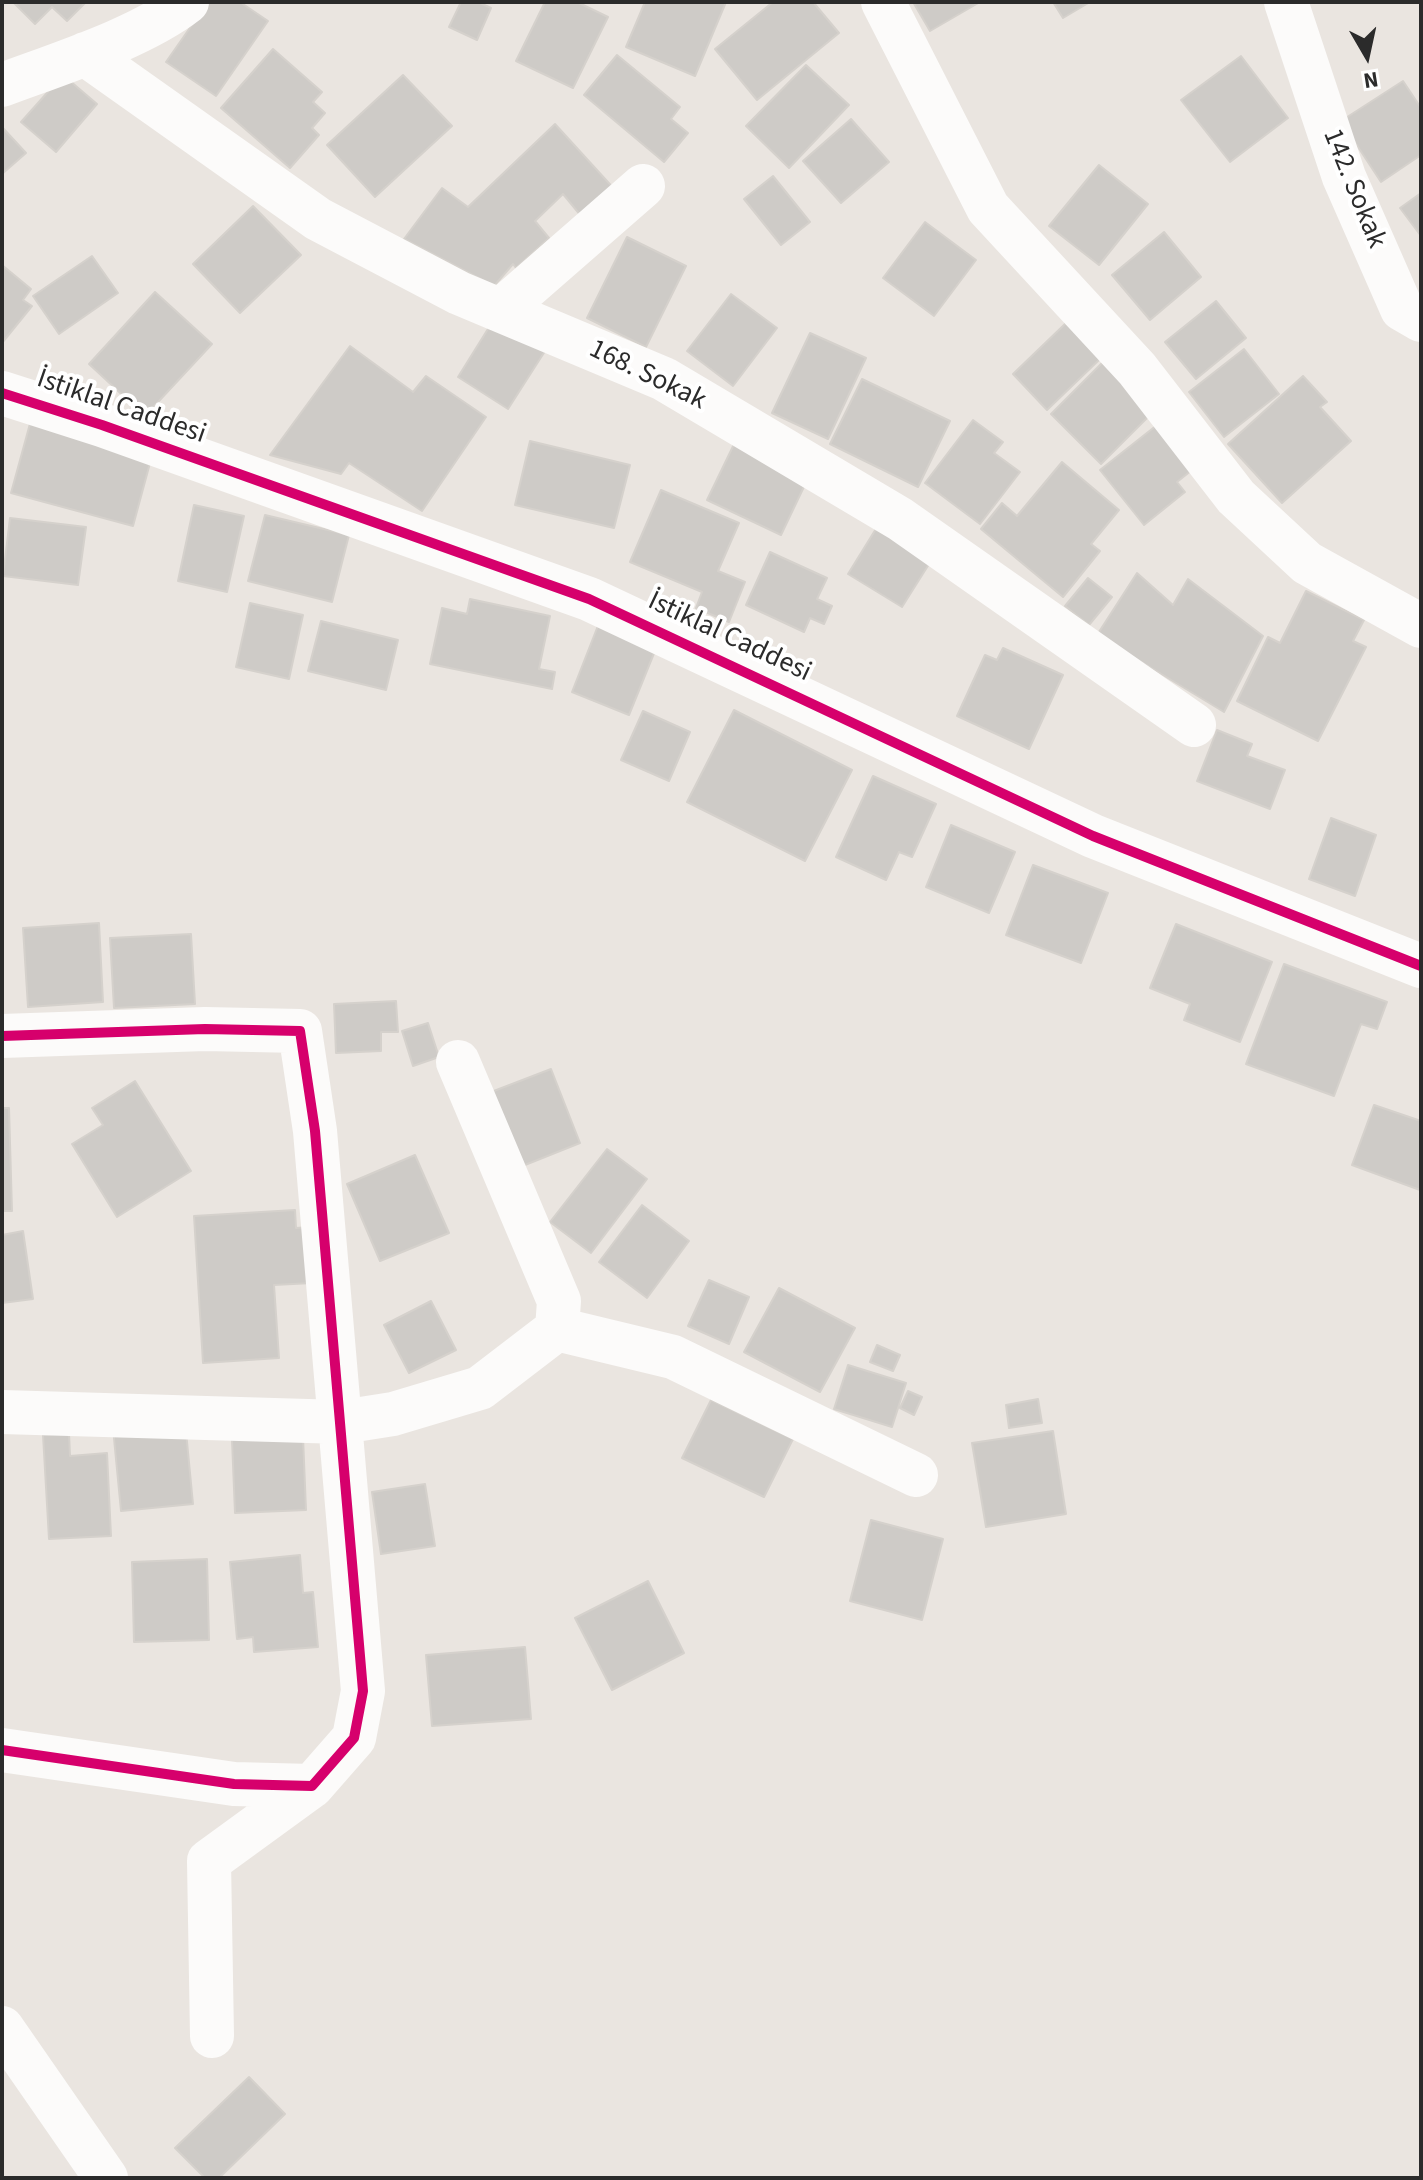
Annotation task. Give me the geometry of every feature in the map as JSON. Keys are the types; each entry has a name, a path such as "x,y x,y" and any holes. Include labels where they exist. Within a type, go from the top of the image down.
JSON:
{"street":[{"path":"883,2 988,208 1137,369 1236,497 1307,563 1421,626"},
{"name":"142. Sokak","path":"1286,2 1344,177 1402,309 1421,320"},
{"path":"2,85 85,54 171,6"},
{"name":"168. Sokak","path":"85,54 318,219 459,293 664,379 887,511 1194,725"},
{"path":"501,310 643,186"},
{"name":"İstiklal Caddesi","path":"2,393 102,425 589,599 1093,836 1421,966"},
{"path":"2,1036 205,1029 300,1031 315,1131 363,1691 354,1738 312,1786 209,1861 212,2036"},
{"path":"2,1412 342,1422 393,1414 480,1388 557,1329 559,1301 458,1062"},
{"path":"557,1329 673,1357 916,1475"},
{"path":"2,1750 234,1784 312,1786"},
{"path":"2,2028 106,2178"}],"building":[{"path":"13,2 86,2 67,21 52,7 35,24"},
{"path":"208,2 240,2 268,21 216,96 166,62"},
{"path":"461,2 478,2 491,8 477,40 449,27"},
{"path":"545,2 577,2 608,17 573,88 516,61"},
{"path":"645,2 726,2 695,76 626,47"},
{"path":"773,2 813,2 839,33 757,100 715,49"},
{"path":"913,2 980,2 930,31"},
{"path":"1053,2 1090,2 1063,18"},
{"path":"273,49 322,92 313,102 325,113 312,128 319,135 290,168 221,108"},
{"path":"617,55 680,107 671,119 688,133 664,162 584,95"},
{"path":"1241,56 1288,118 1230,162 1181,100"},
{"path":"806,65 849,105 789,168 746,126"},
{"path":"63,75 97,104 56,152 21,122"},
{"path":"403,75 452,126 375,197 327,145"},
{"path":"1403,81 1421,108 1421,155 1381,182 1341,121"},
{"path":"851,119 889,162 841,203 803,161"},
{"path":"555,124 617,192 586,222 563,194 535,221 549,238 516,268 513,264 494,286 404,239 442,188 468,207"},
{"path":"2,127 26,153 2,174"},
{"path":"1099,165 1148,204 1099,265 1049,226"},
{"path":"773,176 810,222 781,245 744,199"},
{"path":"1421,193 1421,236 1400,208"},
{"path":"253,206 301,255 240,313 193,264"},
{"path":"925,222 976,260 934,316 883,278"},
{"path":"1164,232 1201,277 1150,320 1112,275"},
{"path":"627,237 686,266 646,347 587,318"},
{"path":"92,256 118,293 59,334 33,296"},
{"path":"2,265 31,289 23,300 32,306 2,343"},
{"path":"155,292 212,344 145,416 89,364"},
{"path":"731,294 777,328 733,386 687,351"},
{"path":"1216,301 1246,338 1196,379 1165,342"},
{"path":"496,316 547,348 508,409 458,377"},
{"path":"1066,323 1100,359 1047,410 1013,374"},
{"path":"810,333 866,358 828,439 772,413"},
{"path":"350,346 413,392 426,376 486,417 422,511 349,463 341,474 270,455"},
{"path":"1244,349 1279,394 1224,437 1189,392"},
{"path":"1103,362 1153,412 1101,464 1051,414"},
{"path":"1303,376 1327,402 1320,407 1351,441 1282,503 1228,444"},
{"path":"862,379 950,421 918,487 830,444"},
{"path":"31,420 153,452 133,526 11,493"},
{"path":"973,420 1003,442 994,453 1020,472 980,524 925,483"},
{"path":"1157,425 1192,470 1177,482 1185,492 1144,525 1100,470"},
{"path":"737,438 811,472 781,535 707,500"},
{"path":"530,441 630,465 614,528 515,505"},
{"path":"1062,462 1119,510 1091,544 1100,551 1063,597 981,529 1002,503 1017,516"},
{"path":"661,490 739,523 718,571 745,582 729,622 696,608 702,592 630,562"},
{"path":"194,505 244,516 227,592 178,581"},
{"path":"265,515 349,535 332,602 248,581"},
{"path":"10,518 86,527 78,585 3,576"},
{"path":"882,519 936,553 902,607 848,574"},
{"path":"770,552 827,578 817,599 832,606 824,624 810,618 804,632 746,605"},
{"path":"1137,573 1173,605 1188,579 1263,636 1224,712 1097,635"},
{"path":"1088,578 1112,597 1089,625 1065,606"},
{"path":"1306,591 1364,620 1353,641 1366,647 1318,741 1237,701 1268,637 1280,643"},
{"path":"470,599 550,616 539,669 555,672 552,689 430,664 442,608 467,614"},
{"path":"250,603 303,615 289,679 236,667"},
{"path":"601,618 659,641 629,715 572,692"},
{"path":"321,621 398,640 386,690 308,671"},
{"path":"1003,648 1063,675 1029,749 957,716 985,655 997,660"},
{"path":"734,710 852,770 805,861 687,802"},
{"path":"643,711 690,732 669,781 621,760"},
{"path":"1217,730 1252,744 1247,756 1285,770 1270,809 1197,781"},
{"path":"873,776 936,804 912,857 899,852 886,880 836,857"},
{"path":"1331,818 1376,835 1355,896 1309,879"},
{"path":"951,825 1015,852 989,913 926,887"},
{"path":"1033,865 1108,893 1081,963 1006,935"},
{"path":"99,923 103,1002 28,1007 23,928"},
{"path":"1176,924 1272,962 1240,1042 1184,1020 1190,1004 1150,988"},
{"path":"191,934 195,1004 114,1008 110,938"},
{"path":"1284,964 1387,1002 1377,1029 1361,1024 1334,1096 1246,1064"},
{"path":"396,1001 398,1032 381,1032 381,1051 336,1053 334,1004"},
{"path":"428,1023 439,1057 413,1066 402,1031"},
{"path":"551,1069 580,1143 515,1169 486,1094"},
{"path":"135,1081 191,1171 117,1217 72,1144 103,1125 92,1108"},
{"path":"1374,1105 1421,1121 1420,1190 1352,1165"},
{"path":"2,1108 9,1108 12,1211 2,1211"},
{"path":"607,1149 647,1179 591,1253 550,1222"},
{"path":"415,1155 449,1233 380,1261 347,1184"},
{"path":"642,1205 689,1241 647,1298 599,1262"},
{"path":"295,1210 296,1228 309,1227 312,1283 274,1285 279,1358 203,1363 194,1216"},
{"path":"23,1231 33,1299 2,1303 2,1235"},
{"path":"709,1280 749,1297 729,1344 688,1326"},
{"path":"779,1288 855,1328 820,1392 744,1352"},
{"path":"431,1301 456,1350 409,1373 384,1325"},
{"path":"877,1345 900,1355 893,1371 870,1362"},
{"path":"848,1365 906,1383 892,1427 834,1409"},
{"path":"908,1391 922,1397 914,1415 900,1408"},
{"path":"1038,1399 1042,1423 1009,1428 1006,1405"},
{"path":"711,1400 793,1439 764,1497 682,1458"},
{"path":"185,1421 193,1504 121,1511 113,1428"},
{"path":"1053,1431 1066,1514 986,1527 972,1443"},
{"path":"69,1433 70,1456 107,1453 111,1536 49,1539 43,1435"},
{"path":"303,1437 306,1510 235,1513 232,1440"},
{"path":"425,1484 435,1546 381,1554 372,1492"},
{"path":"871,1520 943,1539 922,1620 850,1601"},
{"path":"300,1555 303,1593 313,1592 318,1647 254,1652 253,1637 237,1639 230,1562"},
{"path":"207,1559 209,1640 134,1642 132,1562"},
{"path":"648,1581 684,1653 612,1690 575,1618"},
{"path":"525,1647 531,1719 432,1726 426,1655"},
{"path":"249,2077 285,2114 219,2178 205,2178 175,2148"}],"cycle path":[{"path":"2,393 102,425 589,599 1093,836 1421,966"},
{"path":"2,1036 205,1029 300,1031 315,1131 363,1691 354,1738 312,1786 234,1784 2,1750"}]}
